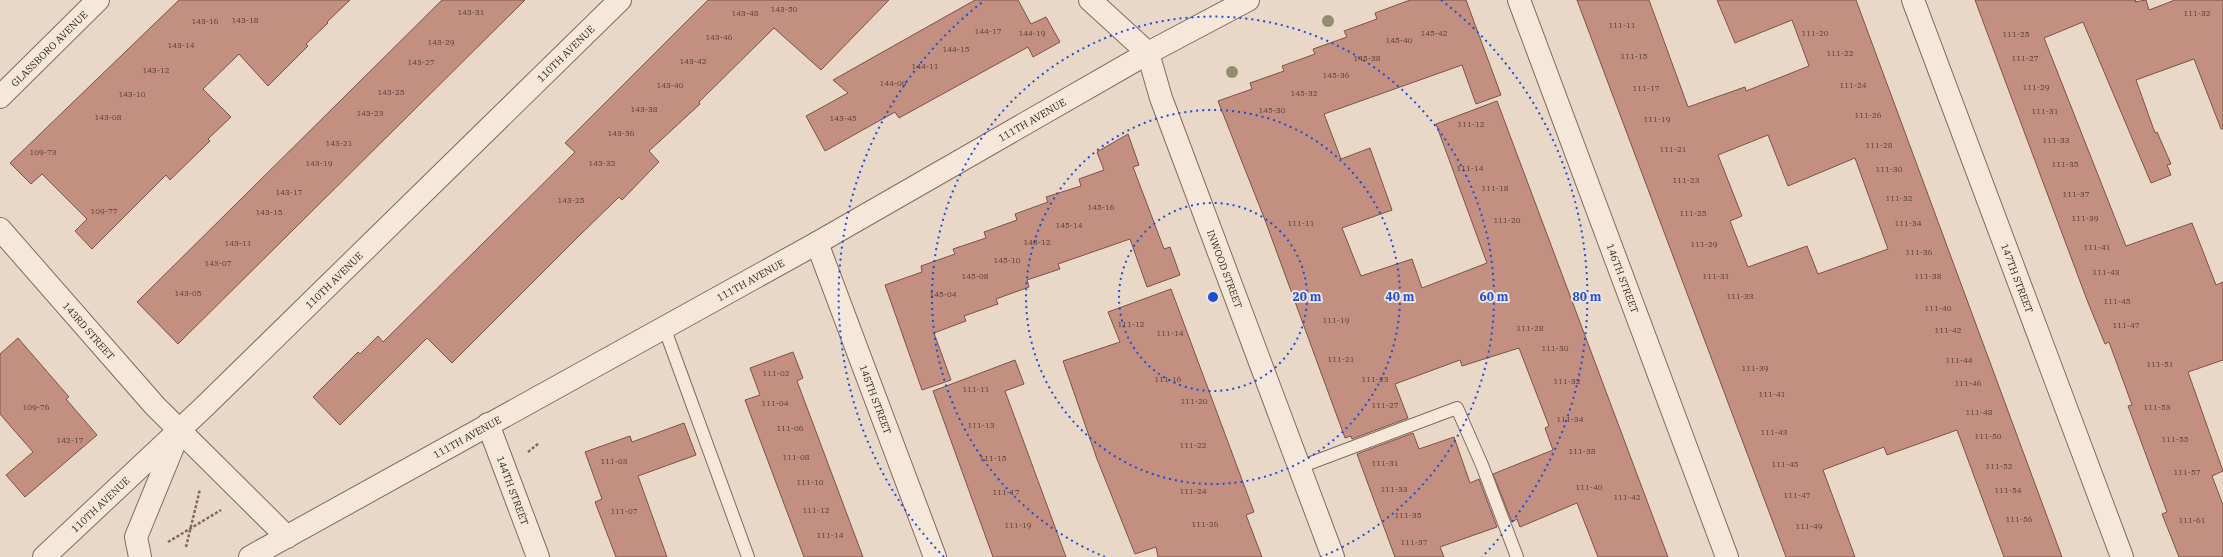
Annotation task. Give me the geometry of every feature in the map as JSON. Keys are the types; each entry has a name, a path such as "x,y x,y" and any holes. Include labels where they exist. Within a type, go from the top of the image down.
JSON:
{"street":[{"name":"GLASSBORO AVENUE","path":"0,97 98,0"},
{"name":"110TH AVENUE","path":"44,557 179,430 620,0"},
{"path":"1090,0 1148,53"},
{"name":"111TH AVENUE","path":"250,557 817,243 1148,53 1248,0"},
{"name":"146TH STREET","path":"1519,0 1727,557"},
{"name":"147TH STREET","path":"1913,0 2122,557"},
{"name":"INWOOD STREET","path":"1148,53 1164,106 1333,557"},
{"name":"143RD STREET","path":"0,229 155,406 287,537"},
{"name":"145TH STREET","path":"817,243 935,557"},
{"name":"144TH STREET","path":"488,424 538,557"},
{"path":"140,557 136,537 179,430"}],"lane":[{"path":"664,327 748,557"},
{"path":"1300,468 1457,408 1482,465 1517,557"}],"path":[{"path":"527,452 539,443"},
{"path":"186,547 200,487"},
{"path":"168,542 223,508"}],"building":[{"path":"179,0 350,0 306,44 308,46 268,86 239,54 203,89 231,117 208,139 210,141 170,180 166,175 92,249 75,231 87,219 42,174 31,184 10,163"},
{"path":"442,0 525,0 178,344 137,302"},
{"path":"708,0 889,0 821,70 774,28 699,102 700,104 649,151 659,162 622,200 619,197 452,363 427,338 340,425 313,397 358,352 360,354 378,336 383,342 575,152 565,143"},
{"path":"975,0 1018,0 1031,24 1046,17 1060,42 1033,57 1028,47 899,118 895,112 825,151 806,116 848,93 833,80"},
{"path":"1410,0 1466,0 1501,95 1476,104 1462,65 1324,114 1341,159 1370,148 1392,210 1342,228 1361,276 1412,259 1422,288 1487,263 1436,124 1497,101 1668,557 1598,557 1577,503 1520,527 1517,519 1512,522 1493,474 1553,450 1545,428 1549,426 1519,348 1462,366 1460,360 1395,384 1408,418 1352,439 1351,436 1345,438 1265,220 1218,101 1252,89 1250,83 1284,71 1282,66 1315,54 1313,49 1347,37 1344,31 1377,19 1375,13"},
{"path":"1577,0 1649,0 1688,107 1745,87 1746,91 1809,66 1792,20 1735,43 1717,0 1856,0 2062,557 2004,557 1957,430 1887,455 1884,447 1823,470 1855,557 1786,557","holes":["1768,135 1788,186 1855,158 1888,249 1818,274 1807,246 1748,267 1730,221 1742,216 1718,155"]},
{"path":"1975,0 2136,0 2135,2 2146,0 2149,10 2175,0 2223,0 2223,129 2221,129 2194,59 2136,80 2155,133 2157,132 2171,164 2167,165 2171,175 2151,183 2083,22 2044,38 2126,246 2192,223 2216,285 2223,282 2223,360 2188,372 2223,471 2212,476 2223,505 2223,557 2179,557 2162,514 2167,512 2128,406 2132,405 2109,342 2105,344 2087,300"},
{"path":"1128,134 1139,165 1133,167 1164,249 1170,247 1180,275 1147,287 1130,239 1058,264 1060,269 1027,280 1029,287 996,299 998,304 964,316 966,321 934,333 951,380 922,390 885,285 922,272 921,266 955,254 953,249 986,238 984,232 1017,220 1015,214 1048,202 1046,197 1081,186 1079,179 1104,170 1097,152"},
{"path":"1171,289 1254,512 1246,515 1262,557 1158,557 1156,547 1135,554 1097,459 1063,361 1120,342 1108,312"},
{"path":"18,338 69,397 66,399 97,435 25,497 6,475 33,452 0,414 0,354"},
{"path":"793,352 803,378 797,381 863,557 804,557 745,400 760,395 750,368"},
{"path":"1015,360 1024,384 1005,391 1066,557 993,557 933,391"},
{"path":"684,423 696,455 638,476 667,557 616,557 595,502 602,499 585,452 630,436 632,442"},
{"path":"1413,433 1419,449 1454,437 1470,483 1479,479 1497,527 1440,547 1444,557 1395,557 1357,454"}]}
